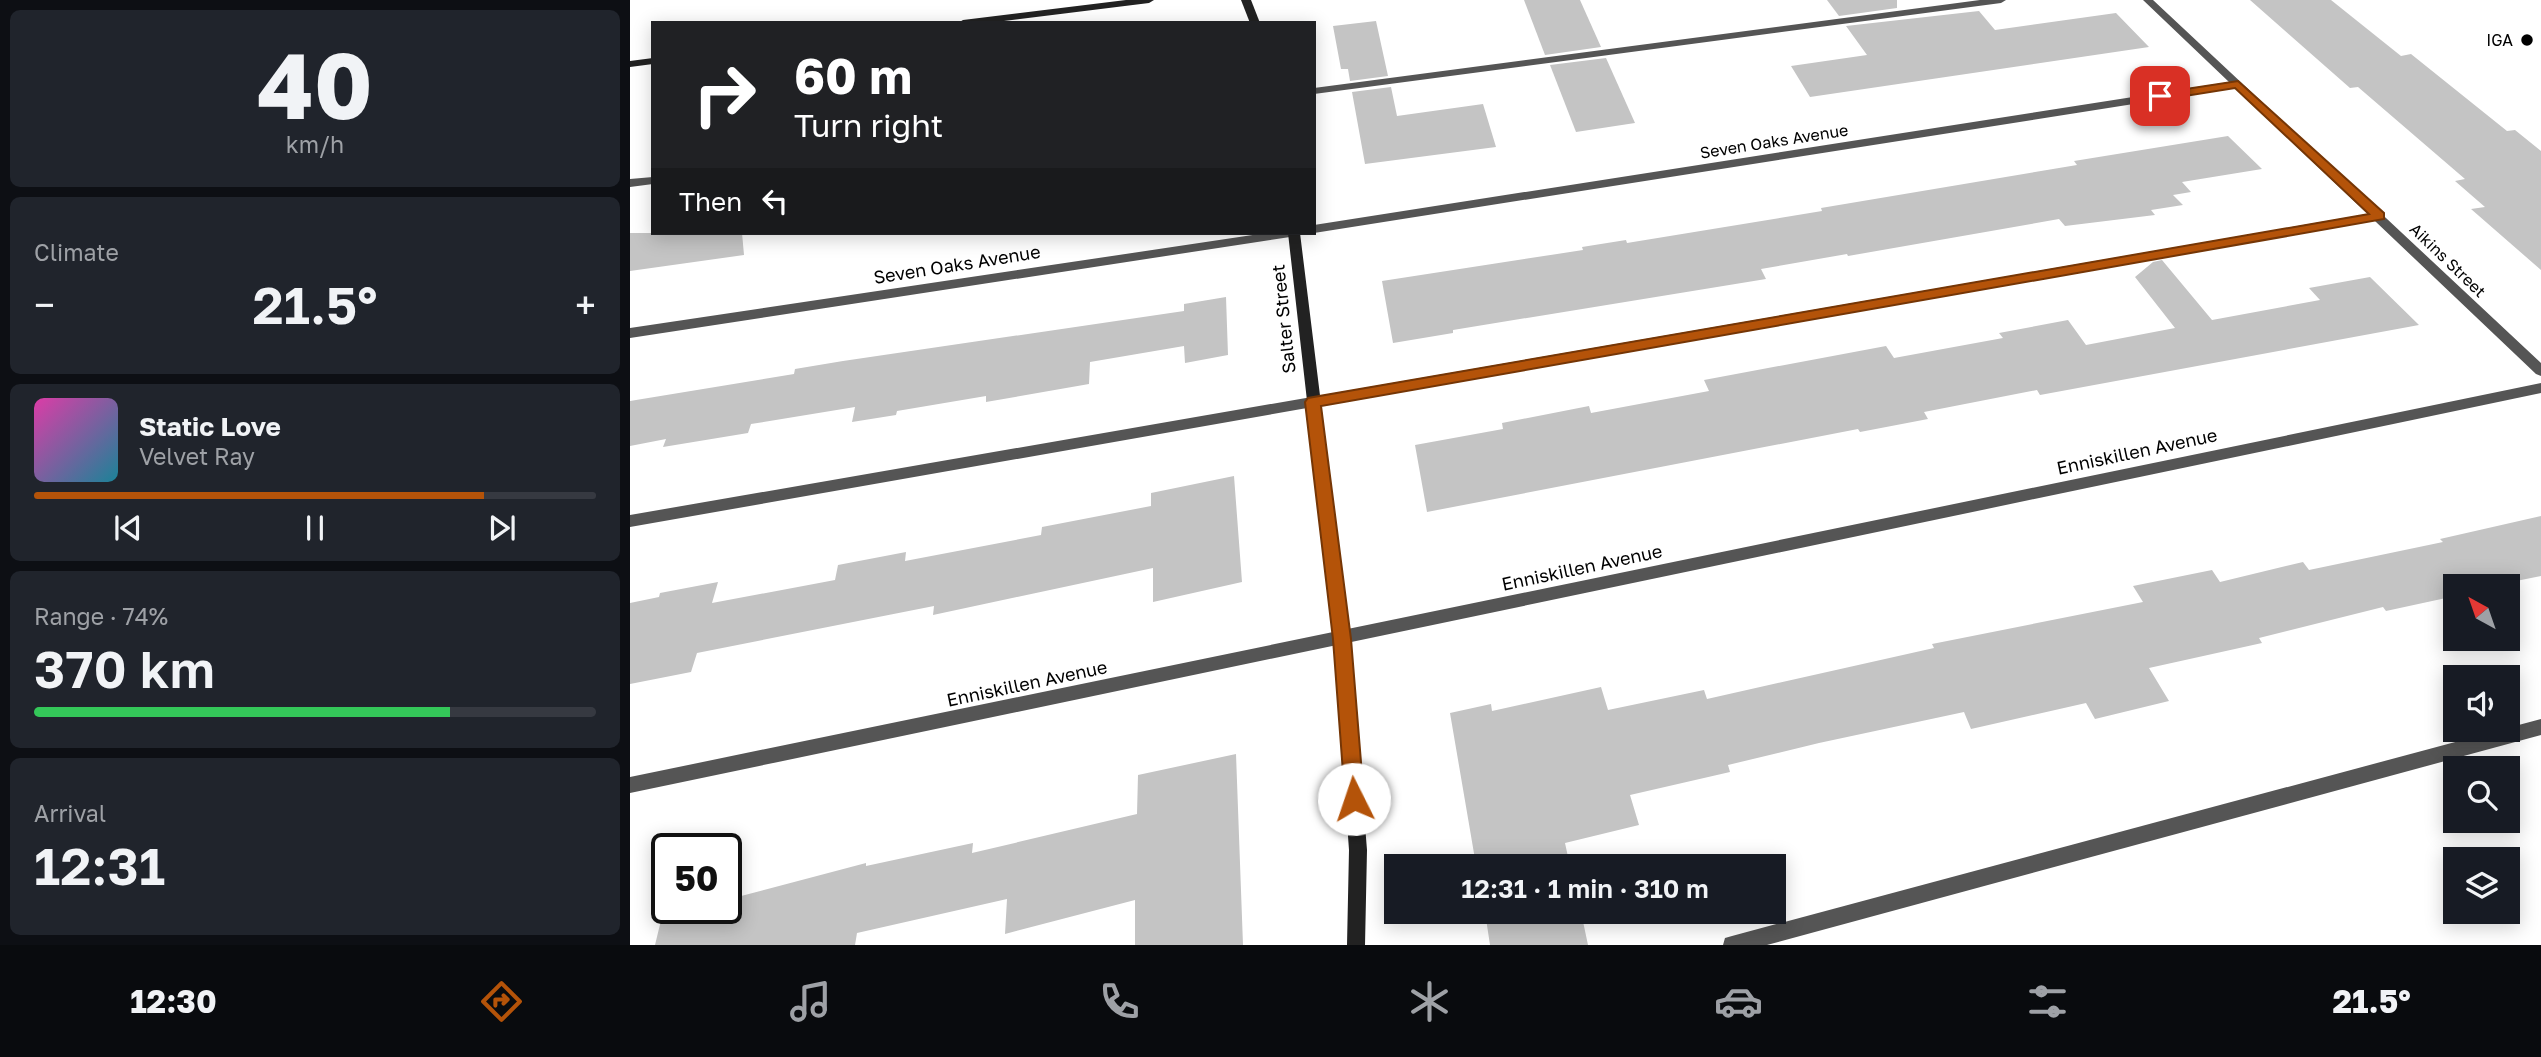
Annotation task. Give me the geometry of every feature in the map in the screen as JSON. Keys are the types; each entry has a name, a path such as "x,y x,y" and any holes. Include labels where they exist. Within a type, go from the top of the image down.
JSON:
{"main road":[{"path":"979,21 1149,0"},
{"path":"1246,0 1254,21"},
{"path":"630,64 651,61"},
{"name":"Salter Street","path":"1292,235 1342,639 1359,850 1356,945"}],"street":[{"path":"1316,91 2001,0"},
{"name":"Aikins Street","path":"2148,0 2541,371"},
{"name":"Seven Oaks Avenue","path":"1316,229 2238,84"},
{"path":"630,183 651,180"},
{"path":"630,521 2379,216"},
{"name":"Seven Oaks Avenue","path":"630,333 1279,235"},
{"name":"Enniskillen Avenue","path":"630,785 2541,388"},
{"path":"1732,945 2541,727"}],"building":[{"path":"1524,0 1580,0 1601,47 1545,55"},
{"path":"1827,0 1897,0 1897,8 1839,16"},
{"path":"2250,0 2331,0 2401,56 2411,54 2507,131 2515,130 2541,151 2541,270 2471,209 2485,207 2455,181 2465,179 2358,87 2350,88"},
{"path":"1979,11 1995,30 2116,13 2149,47 1810,97 1791,66 1867,55 1846,26"},
{"path":"1376,21 1388,76 1350,81 1348,69 1341,69 1333,26"},
{"path":"1606,58 1635,123 1576,132 1550,65"},
{"path":"1391,87 1397,116 1483,104 1496,147 1365,164 1352,92"},
{"path":"2228,136 2262,169 2182,182 2191,192 2173,195 2183,205 2151,210 2155,215 2065,226 2059,219 1848,256 1847,254 1761,269 1766,279 1453,330 1453,333 1393,343 1382,281 1583,250 1582,247 1626,240 1627,243 1822,211 1821,208 2077,165 2074,161"},
{"path":"630,233 742,235 744,255 630,271"},
{"path":"2162,260 2212,320 2320,300 2309,288 2370,277 2419,325 2040,395 2037,390 1924,412 1928,419 1860,432 1858,429 1427,512 1415,445 1503,429 1502,423 1589,406 1591,413 1709,391 1704,380 1886,346 1894,358 2003,338 1999,333 2068,320 2086,345 2175,328 2135,277 2153,262"},
{"path":"1226,297 1228,355 1185,363 1184,346 1090,362 1089,384 986,402 986,396 897,411 896,415 852,422 855,407 751,424 748,433 663,447 666,439 630,446 630,401 794,374 795,369 843,361 1184,311 1184,304"},
{"path":"1234,476 1242,582 1153,602 1153,568 933,615 934,606 697,653 691,672 630,684 630,603 659,597 660,593 718,582 712,603 835,580 838,565 906,552 905,561 1041,535 1042,527 1151,506 1151,493"},
{"path":"2541,516 2541,576 2520,580 2520,574 2443,574 2443,599 2386,611 2383,607 2259,638 2262,643 2149,668 2169,701 2095,719 2086,703 1971,729 1964,712 1819,743 1728,765 1730,772 1630,795 1639,825 1565,843 1567,854 1474,854 1450,713 1491,704 1492,711 1601,687 1608,710 1704,690 1707,699 1934,648 1932,644 2143,602 2133,586 2212,570 2220,582 2303,562 2309,570 2443,542 2440,539"},
{"path":"1236,754 1243,945 1135,945 1135,900 1005,934 1007,899 857,933 855,945 655,945 660,924 742,924 742,896 866,863 866,866 973,843 972,853 1137,814 1138,775"},
{"path":"1487,924 1584,924 1588,945 1490,945"}],"place":[{"name":"IGA","path":"2527,40"}],"route":[{"path":"1354,799 1342,639 1313,402 2379,216 2238,84 2160,96"}]}
